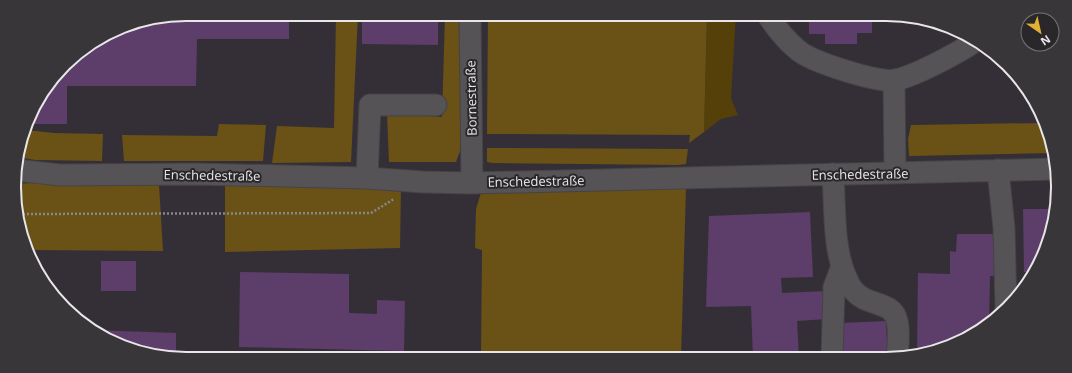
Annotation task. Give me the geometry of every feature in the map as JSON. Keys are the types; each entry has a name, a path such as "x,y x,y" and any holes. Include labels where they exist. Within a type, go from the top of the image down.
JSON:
{"street":[{"name":"Bornestraße","path":"470,21 472,183"},
{"path":"772,21 782,35 800,52 822,62 878,80 894,80 909,76 970,44"},
{"path":"894,80 895,173"},
{"path":"366,178 370,105 436,105"},
{"name":"Enschedestraße","path":"21,171 60,175 196,174 366,178 423,182 472,183 1050,169"},
{"path":"998,170 1004,228 1006,301"},
{"path":"832,174 837,234 842,266 852,289 862,298 882,304 889,309 897,320 897,352"},
{"path":"832,352 834,287 842,266"}],"path":[{"path":"23,214 371,213 397,197"}],"shaded area":[{"path":"176,21 896,21 918,24 959,38 986,55 1003,69 1029,104 1042,133 1050,165 1051,197 1048,219 1034,260 1017,287 1003,304 986,318 959,335 939,343 907,351 176,352 154,349 133,343 104,330 69,304 55,287 38,260 30,240 22,208 21,176 24,154 38,113 55,86 69,69 86,55 113,38 154,24"},
{"path":"336,21 358,21 351,162 272,163 277,126 334,128"},
{"path":"445,21 461,21 460,151 456,162 389,162 387,113 442,117"},
{"path":"488,21 707,21 704,132 689,143 690,135 487,134"},
{"path":"707,21 736,21 731,98 738,115 721,119 704,132"},
{"path":"1038,123 1048,153 909,156 908,139 911,125"},
{"path":"219,124 266,125 263,161 124,161 122,135 217,136"},
{"path":"31,131 54,133 103,134 102,161 35,160 23,158"},
{"path":"487,148 688,149 686,164 678,165 493,163 487,162"},
{"path":"44,182 159,184 163,251 34,250 24,219 21,184"},
{"path":"225,184 401,185 400,248 225,252"},
{"path":"483,186 686,188 681,352 481,352 482,250 475,248 476,209"}],"building":[{"path":"289,21 289,39 197,39 196,86 67,86 67,124 34,124 43,104 69,69 86,55 113,38 133,30 165,22"},
{"path":"362,21 438,21 438,45 362,44"},
{"path":"809,21 872,21 872,33 857,33 857,44 825,44 825,34 809,34"},
{"path":"1023,209 1050,209 1042,240 1034,260 1027,272 1024,272"},
{"path":"810,212 813,277 781,278 782,293 826,291 827,319 797,321 799,352 753,352 751,306 706,307 709,216"},
{"path":"957,234 995,234 994,276 990,276 989,316 959,335 917,349 918,273 950,274 950,251 956,252"},
{"path":"101,261 136,261 136,291 101,291"},
{"path":"240,272 349,274 349,313 377,314 377,300 405,301 404,351 239,347"},
{"path":"886,321 888,352 843,352 842,323"},
{"path":"105,330 176,333 176,352 154,349 133,343"}]}
